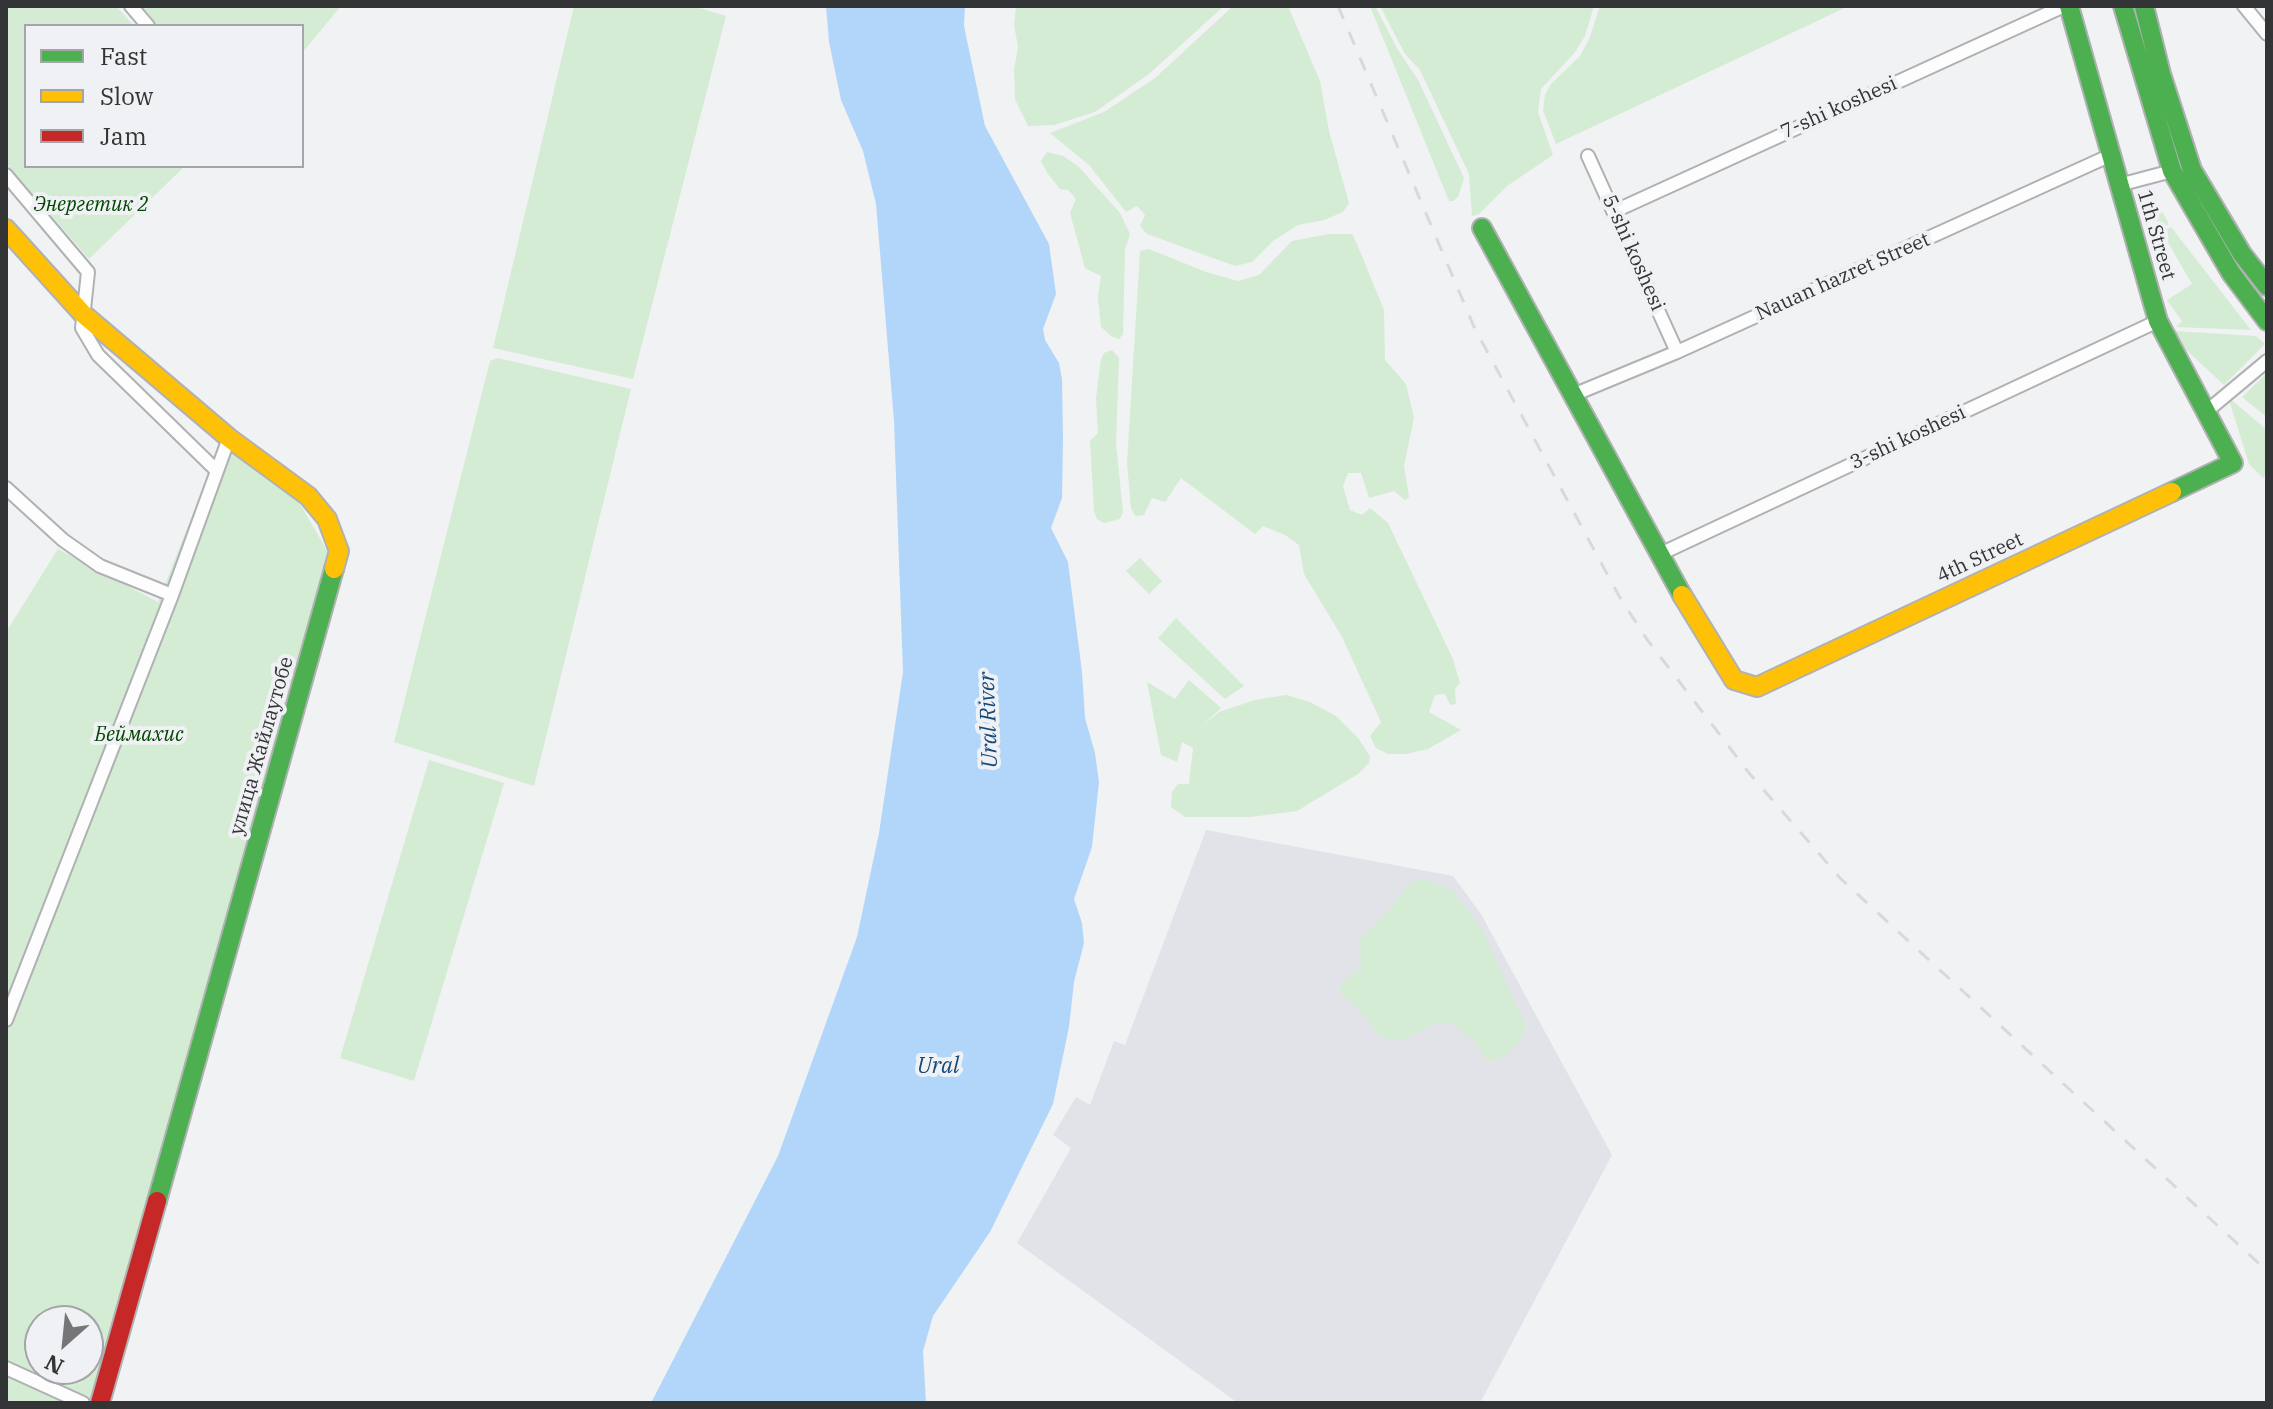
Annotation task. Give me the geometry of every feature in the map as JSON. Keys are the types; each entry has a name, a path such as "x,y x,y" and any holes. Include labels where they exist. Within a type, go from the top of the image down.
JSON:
{"main road":[{"name":"1th Street","path":"2066,6 2158,321 2233,463"},
{"path":"2123,6 2172,171 2231,273 2267,321"},
{"path":"2144,6 2161,74 2192,170 2242,254 2267,286"},
{"path":"1482,228 1658,555"},
{"name":"улица Жайлаутобе","path":"6,229 83,314 229,438 308,496 327,519 339,551 100,1403"},
{"name":"4th Street","path":"1658,555 1734,680 1757,687 2233,463"}],"street":[{"path":"131,6 146,24"},
{"name":"7-shi koshesi","path":"1615,211 2066,6"},
{"path":"2244,6 2267,34"},
{"name":"Nauan hazret Street","path":"1573,395 1677,352 2111,155"},
{"name":"5-shi koshesi","path":"1588,156 1677,352"},
{"path":"2119,185 2172,171"},
{"path":"6,175 88,272 82,328 98,355 217,471"},
{"name":"3-shi koshesi","path":"1658,555 2158,321"},
{"path":"2207,411 2267,361"},
{"path":"6,1020 172,595 229,438"},
{"path":"6,490 63,540 100,566 172,595"},
{"path":"6,1368 83,1403"}],"shaded area":[{"path":"1206,830 1453,876 1481,914 1612,1155 1480,1403 1238,1403 1017,1243 1071,1148 1053,1135 1076,1097 1090,1105 1114,1041 1125,1045"}],"green space":[{"name":"Энергетик 2","path":"6,6 116,6 132,24 24,24 24,168 183,168 89,259 6,163"},
{"path":"139,6 341,6 304,51 304,24 155,24"},
{"path":"574,6 693,6 726,16 633,379 493,348"},
{"path":"1016,6 1224,6 1149,74 1095,112 1054,125 1028,126 1015,99 1014,70 1018,47 1014,25"},
{"path":"1233,6 1288,6 1320,81 1329,131 1349,203 1343,212 1324,220 1298,225 1273,241 1252,262 1235,266 1147,234 1140,226 1145,215 1137,206 1126,212 1089,165 1050,133 1104,112 1155,78"},
{"path":"1370,6 1375,6 1418,80 1464,178 1458,197 1453,201 1449,201"},
{"path":"1380,6 1594,6 1585,36 1575,52 1541,89 1538,112 1553,155 1507,186 1479,214 1472,216 1469,174 1420,70 1405,54"},
{"path":"1600,6 1849,6 1556,144 1543,110 1545,95 1551,84 1580,56"},
{"path":"1047,152 1063,156 1078,166 1120,213 1130,234 1125,250 1123,334 1119,339 1101,327 1098,297 1101,276 1085,268 1070,213 1076,199 1068,190 1060,189 1048,174 1041,161"},
{"path":"2153,195 2169,224 2160,229 2144,200"},
{"path":"2171,227 2251,330 2176,327 2182,321 2167,300 2192,284 2162,232"},
{"path":"1329,234 1352,234 1357,244 1384,310 1385,360 1406,384 1414,418 1404,466 1409,497 1405,500 1394,491 1369,498 1361,473 1348,473 1343,486 1350,510 1362,515 1370,508 1388,523 1453,659 1460,683 1455,689 1456,704 1450,705 1445,694 1435,695 1429,712 1461,730 1428,749 1406,754 1388,754 1376,748 1370,736 1381,722 1342,637 1304,574 1299,545 1263,526 1255,534 1181,478 1165,502 1152,498 1144,515 1135,516 1131,508 1127,463 1140,251 1149,249 1238,281 1259,275 1292,241"},
{"path":"2174,331 2256,336 2265,344 2224,385 2181,345"},
{"path":"1112,350 1119,358 1116,444 1123,512 1120,519 1104,523 1097,519 1094,511 1090,441 1098,433 1096,398 1101,359 1104,353"},
{"path":"498,358 631,389 534,786 394,742 490,361"},
{"path":"2267,373 2267,417 2242,397"},
{"path":"2228,397 2267,430 2267,472 2263,478 2249,464"},
{"name":"Беймахис","path":"220,445 295,495 329,554 104,1367 104,1305 24,1305 24,1385 99,1385 94,1403 6,1403 6,632 58,549 158,602"},
{"path":"1140,558 1162,581 1149,594 1126,571"},
{"path":"1176,618 1244,686 1225,699 1158,638"},
{"path":"1189,680 1221,708 1201,727 1219,712 1255,700 1286,695 1310,702 1336,716 1358,738 1370,756 1369,763 1358,774 1297,811 1250,817 1185,817 1171,807 1172,792 1178,784 1189,784 1193,748 1182,742 1177,762 1161,755 1147,682 1175,699"},
{"path":"429,760 504,783 414,1081 340,1058"},
{"path":"1425,879 1452,890 1484,933 1525,1025 1522,1037 1514,1048 1501,1058 1487,1061 1475,1042 1453,1024 1437,1022 1398,1041 1381,1037 1352,1002 1342,997 1340,984 1361,968 1360,938 1383,917 1412,881"}],"water":[{"name":"Ural","path":"826,6 965,6 964,26 985,126 1049,244 1056,294 1043,329 1045,340 1059,363 1062,379 1063,439 1062,498 1051,528 1068,562 1085,718 1099,782 1092,847 1074,899 1082,923 1084,943 1074,982 1069,1027 1053,1104 990,1232 933,1316 923,1351 926,1403 651,1403 778,1156 857,937 879,833 903,672 894,421 876,204 863,151 841,100 829,42"}],"railway":[{"path":"1338,6 1475,329 1619,596 1646,638 1749,773 1841,879 2267,1271"}],"traffic: fast":[{"path":"2069,6 2158,321 2233,463 2172,492"},
{"path":"2123,6 2172,171 2231,273 2267,321"},
{"path":"2144,6 2161,74 2192,170 2242,254 2267,286"},
{"path":"1482,228 1682,595"},
{"path":"157,1201 334,569"}],"traffic: slow":[{"path":"6,229 83,314 229,438 308,496 327,519 339,551 334,569"},
{"path":"1682,595 1734,680 1757,687 2172,492"}],"traffic: jam":[{"path":"100,1403 157,1201"}],"water label":[{"name":"Ural River","path":"989,720"}]}
